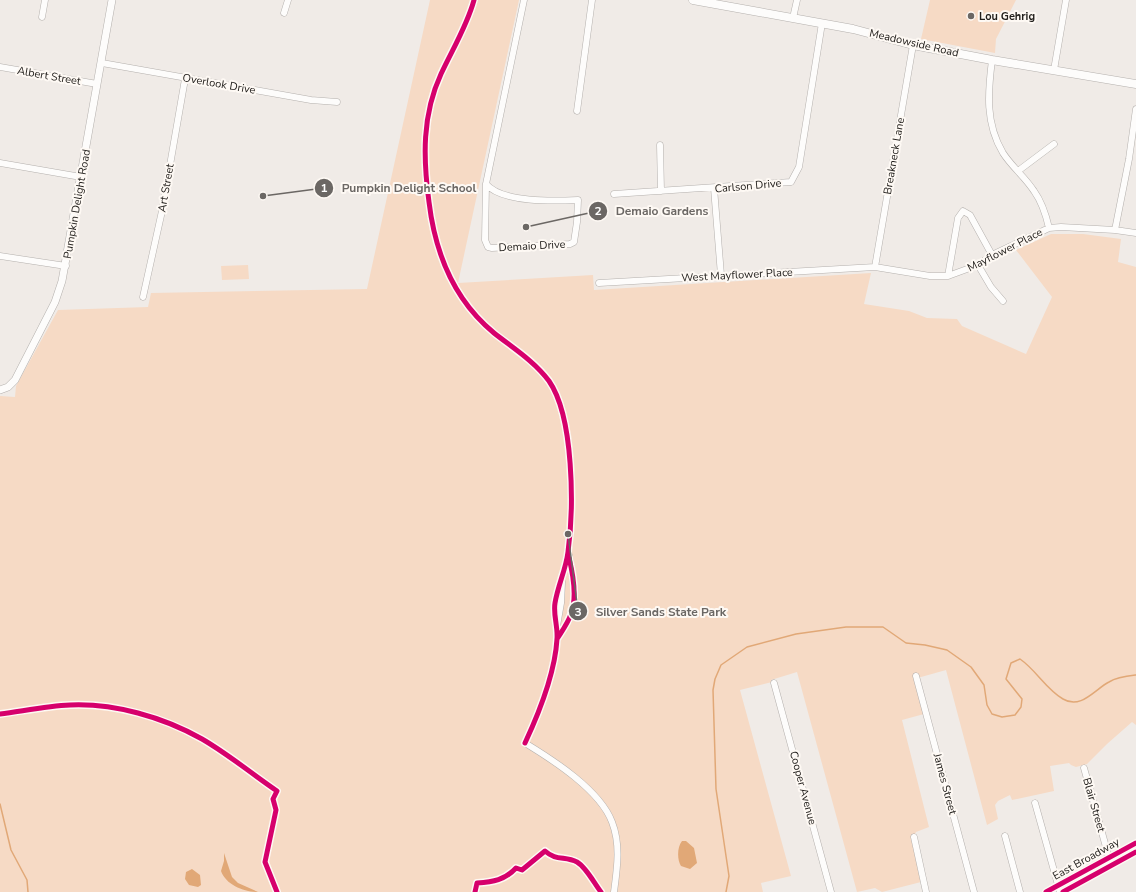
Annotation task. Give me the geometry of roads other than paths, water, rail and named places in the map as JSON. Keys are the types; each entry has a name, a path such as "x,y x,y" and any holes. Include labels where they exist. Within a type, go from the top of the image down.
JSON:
{"main road":[{"name":"Meadowside Road","path":"693,0 822,23 914,45 992,60 1136,84"}],"street":[{"path":"42,17 46,0"},
{"name":"Pumpkin Delight Road","path":"0,390 11,384 22,367 55,302 66,266 112,0"},
{"path":"284,13 288,0"},
{"path":"474,0 466,22 438,82 429,108 425,147 429,203 434,234 442,259 459,294 476,317 536,366 554,389 560,400 566,428 569,461 571,512 568,554 562,578 561,603 556,627 557,639 544,699 525,743 558,763 574,775 610,817 616,837 618,864 614,892"},
{"name":"Demaio Drive","path":"486,184 492,191 529,200 578,200 576,237 574,242 570,244 488,247 485,240 486,184 524,0"},
{"path":"577,111 592,0"},
{"path":"793,18 797,0"},
{"path":"1054,70 1066,0"},
{"name":"Carlson Drive","path":"614,194 792,182 799,167 822,23"},
{"name":"Breakneck Lane","path":"875,267 914,45"},
{"path":"992,60 988,102 991,123 1003,152 1035,191 1044,211 1049,228"},
{"name":"Overlook Drive","path":"102,63 185,79 311,100 337,102"},
{"name":"Albert Street","path":"0,67 98,84"},
{"name":"Art Street","path":"143,297 162,211 185,79"},
{"path":"1115,230 1129,159 1136,109"},
{"path":"1018,171 1054,144"},
{"path":"660,145 661,191"},
{"path":"1129,159 1136,160"},
{"path":"0,162 81,176"},
{"path":"714,188 721,275"},
{"path":"948,276 958,218 963,211 970,215 992,255"},
{"name":"Mayflower Place","path":"875,267 930,276 948,276 978,265 992,255 1049,228 1061,227 1115,230 1136,233"},
{"path":"0,256 66,266"},
{"path":"978,265 991,287 1003,301"},
{"name":"West Mayflower Place","path":"599,283 875,267"},
{"path":"557,639 572,610 574,594 568,554"},
{"name":"James Street","path":"916,676 974,892"},
{"name":"Cooper Avenue","path":"774,683 831,892"},
{"name":"Blair Street","path":"1084,768 1111,865"},
{"path":"1035,803 1060,890"},
{"path":"1005,836 1020,892"},
{"path":"914,837 926,892"},
{"name":"East Broadway","path":"1060,890 1109,858 1136,843"},
{"name":"East Broadway","path":"1046,892 1060,890 1136,852"}],"waterway":[{"path":"726,892 729,876 716,789 713,690 715,679 721,665 747,647 796,634 846,627 883,627 906,643 925,645 947,650 971,667 984,685 987,705 992,714 1002,717 1015,715 1021,707 1022,699 1006,679 1011,663 1020,659 1026,663 1051,690 1063,699 1070,702 1076,702 1088,697 1112,680 1136,675"},
{"path":"0,804 11,850 27,880 28,892"}],"place":[{"name":"Lou Gehrig","path":"971,16"},
{"name":"Pumpkin Delight School","path":"263,196"},
{"name":"Demaio Gardens","path":"526,227"},
{"name":"Silver Sands State Park","path":"568,534"}]}
